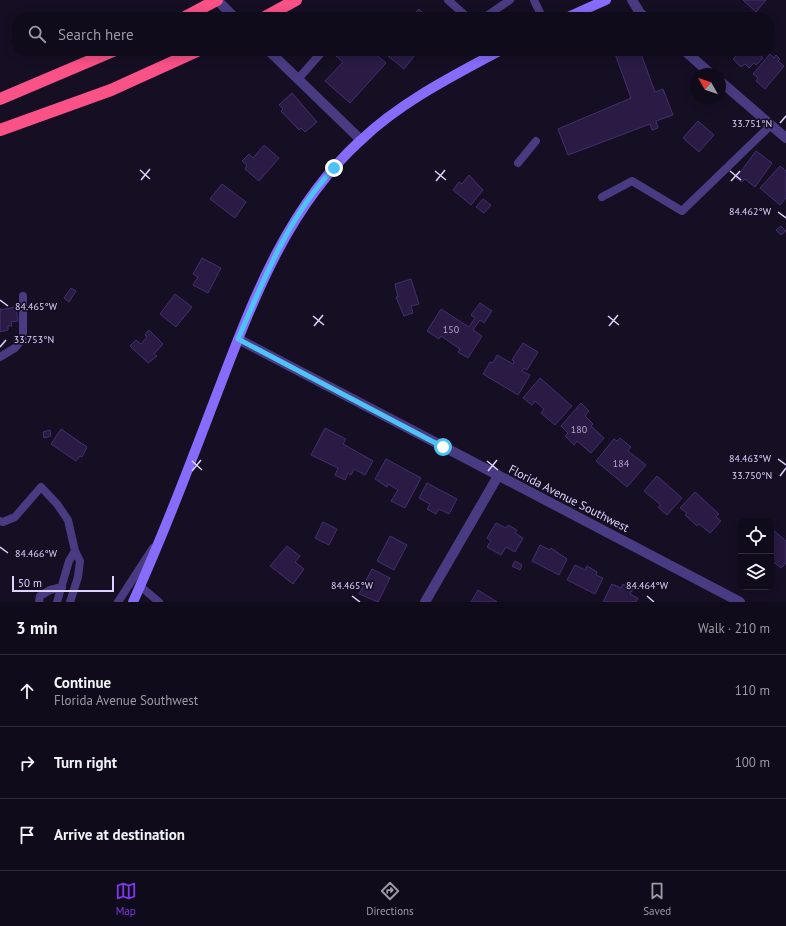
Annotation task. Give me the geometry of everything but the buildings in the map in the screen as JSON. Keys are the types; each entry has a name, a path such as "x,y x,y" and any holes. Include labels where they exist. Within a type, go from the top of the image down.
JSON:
{"highway":[{"path":"194,12 217,0"},
{"path":"274,12 296,0"},
{"path":"0,99 101,56"},
{"path":"0,130 110,90 186,56"}],"main road":[{"path":"579,12 606,0"},
{"path":"133,602 164,531 238,339 270,264 293,222 324,178 361,140 399,109 439,84 490,56"}],"street":[{"path":"217,0 229,12"},
{"path":"632,0 639,12"},
{"path":"274,56 361,140"},
{"path":"690,56 704,68"},
{"path":"726,86 786,138"},
{"name":"Florida Avenue Southwest","path":"238,339 740,602"},
{"path":"425,602 498,476"}],"lane":[{"path":"448,0 461,12"},
{"path":"492,12 510,0"},
{"path":"534,0 540,12"},
{"path":"298,79 318,56"},
{"path":"602,197 632,181 682,211 771,125"},
{"path":"518,163 536,141"},
{"path":"0,357 15,348 23,338 23,296"},
{"path":"0,521 3,522 15,517 41,487 57,504 68,520 75,551 80,561 78,577 70,602"},
{"path":"118,602 164,531"},
{"path":"57,602 69,561 75,551"},
{"path":"140,586 159,602"},
{"path":"39,602 40,596 50,590 62,587"}],"route":[{"path":"334,168 324,178 293,222 270,264 238,339 443,447"}]}
